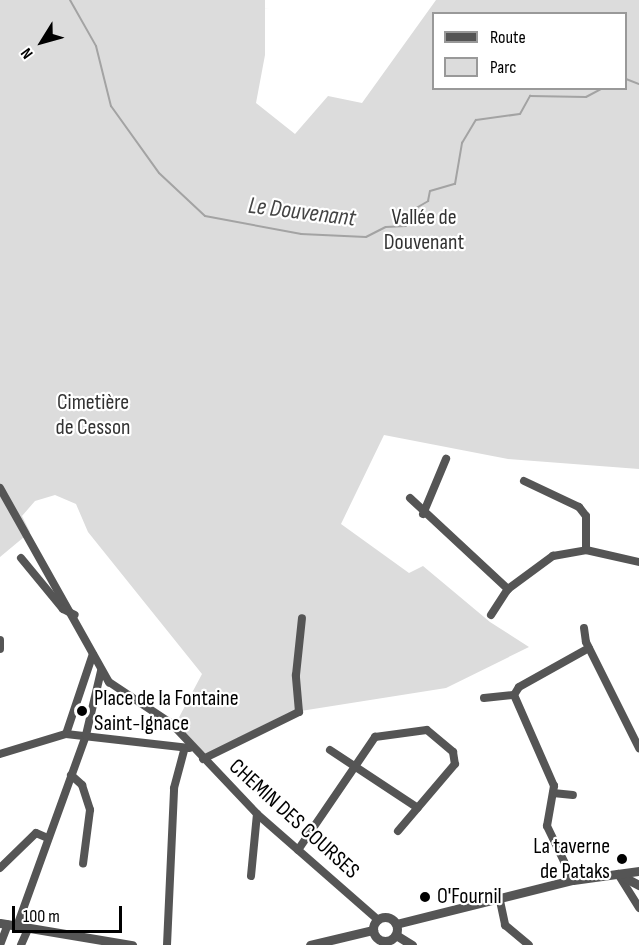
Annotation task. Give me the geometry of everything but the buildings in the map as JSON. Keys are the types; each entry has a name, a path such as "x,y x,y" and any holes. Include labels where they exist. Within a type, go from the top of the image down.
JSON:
{"street":[{"path":"423,514 446,459"},
{"path":"524,481 579,507 586,516 586,550"},
{"name":"CHEMIN DES COURSES","path":"0,488 75,615 101,671 138,706 172,724 188,748 203,759 257,814 378,920"},
{"path":"410,498 423,514 508,589"},
{"path":"491,615 508,589 539,562 586,550 639,562"},
{"path":"21,558 63,609 75,615"},
{"path":"203,759 300,712 296,675 302,618"},
{"path":"584,628 589,648 639,748"},
{"path":"0,640 0,649"},
{"path":"514,695 519,687 589,648"},
{"path":"66,734 93,654"},
{"path":"0,945 48,837 86,735 95,685 101,671"},
{"path":"484,698 514,695"},
{"path":"514,695 553,793 547,826 573,880"},
{"path":"298,850 375,737 419,729 453,752 455,764 398,831"},
{"path":"0,754 66,734 188,748 174,788 166,901 167,945"},
{"path":"330,750 357,764 418,808"},
{"path":"71,775 82,784 90,810 83,864"},
{"path":"553,793 573,795"},
{"path":"251,876 257,814"},
{"path":"0,868 36,833 48,837"},
{"path":"373,930 378,920 396,924 573,880 639,871"},
{"path":"618,874 639,885"},
{"path":"618,874 639,908"},
{"path":"499,897 505,925 529,945"},
{"path":"8,924 132,945"},
{"path":"396,924 396,935"},
{"path":"21,945 28,928"},
{"path":"373,930 383,943 396,935"},
{"path":"310,945 373,930"},
{"path":"396,935 412,945"}],"green space":[{"path":"0,0 265,0 265,55 256,103 295,134 328,96 362,103 436,0 639,0 639,469 508,459 384,435 341,524 409,573 423,566 490,622 529,647 446,688 288,713 206,754 176,723 202,674 88,532 76,504 55,495 35,501 22,516 30,532 0,557"}],"waterway":[{"name":"Le Douvenant","path":"70,0 96,46 111,106 159,173 205,216 301,234 366,237 386,227 406,226 411,211 428,201 430,191 455,184 462,143 476,120 520,114 530,96 586,97 599,90"},
{"name":"Le Douvenant","path":"627,79 639,84"}],"place":[{"name":"Place de la Fontaine Saint-Ignace","path":"82,711"},
{"name":"La taverne de Pataks","path":"622,859"},
{"name":"O'Fournil","path":"425,897"}],"park label":[{"name":"Vallée de Douvenant","path":"424,230"},
{"name":"Cimetière de Cesson","path":"93,414"}]}
